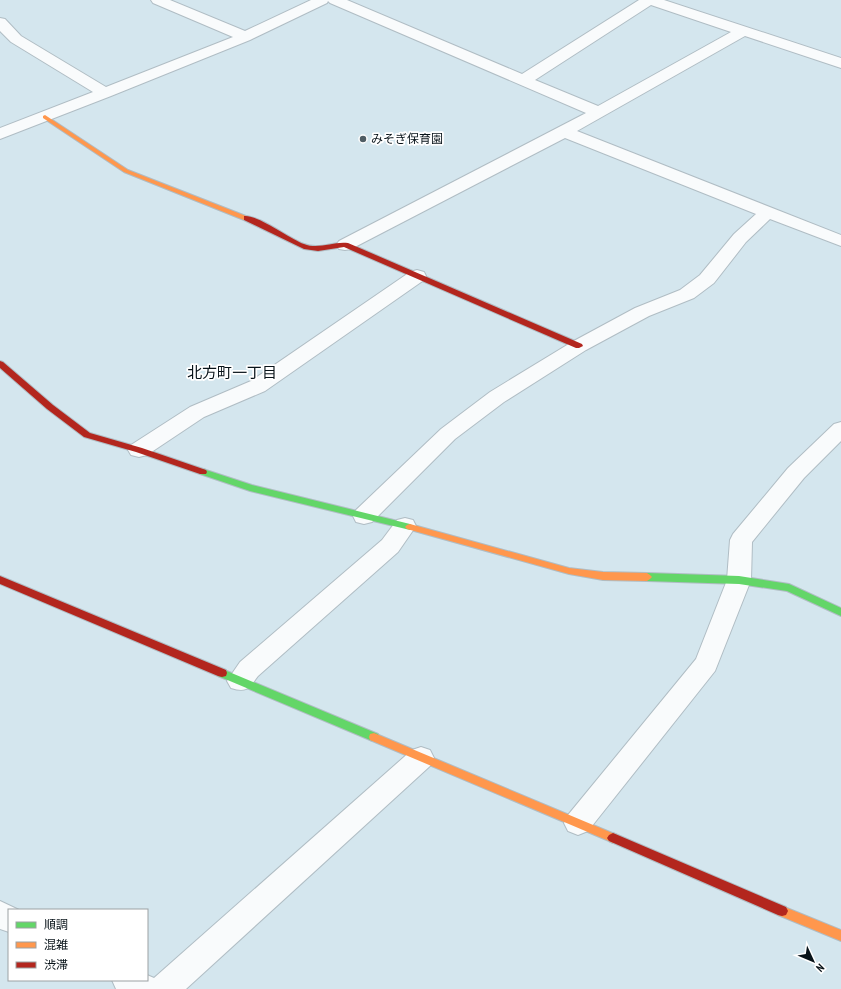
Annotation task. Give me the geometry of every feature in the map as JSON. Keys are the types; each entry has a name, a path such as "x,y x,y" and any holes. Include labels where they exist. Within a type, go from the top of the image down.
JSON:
{"street":[{"path":"158,0 245,37"},
{"path":"0,134 245,37 322,0"},
{"path":"335,0 600,112"},
{"path":"524,80 649,0 841,63"},
{"path":"0,22 16,39 106,93"},
{"path":"45,117 139,177 261,223 303,246 320,248 345,245 564,132 743,31"},
{"path":"564,132 841,241"},
{"path":"364,516 448,434 496,397 579,346 642,312 687,294 707,279 740,238 768,212"},
{"path":"345,245 579,346"},
{"path":"139,450 197,412 258,386 417,276"},
{"path":"0,364 50,407 87,435 139,450 250,488 405,526 569,571 603,576 739,580 789,588 841,612"},
{"path":"578,823 706,664 739,580 740,540 796,473 841,429"},
{"path":"240,681 249,669 390,546 405,526"},
{"path":"0,580 578,823 841,936"},
{"path":"164,989 421,758"},
{"path":"129,981 145,989"}],"traffic: fast":[{"path":"203,472 250,488 410,527"},
{"path":"647,577 739,580 789,588 841,612"},
{"path":"222,673 374,737"}],"traffic: slow":[{"path":"45,117 126,171 247,218"},
{"path":"410,527 569,571 603,576 647,577"},
{"path":"374,737 613,838"},
{"path":"782,911 841,936"}],"traffic: jam":[{"path":"247,218 302,246 324,248 345,245 579,346"},
{"path":"0,364 50,407 87,435 139,450 203,472"},
{"path":"0,580 222,673"},
{"path":"613,838 782,911"}],"place":[{"name":"みそぎ保育園","path":"363,139"}],"district":[{"name":"北方町一丁目","path":"232,373"}]}
